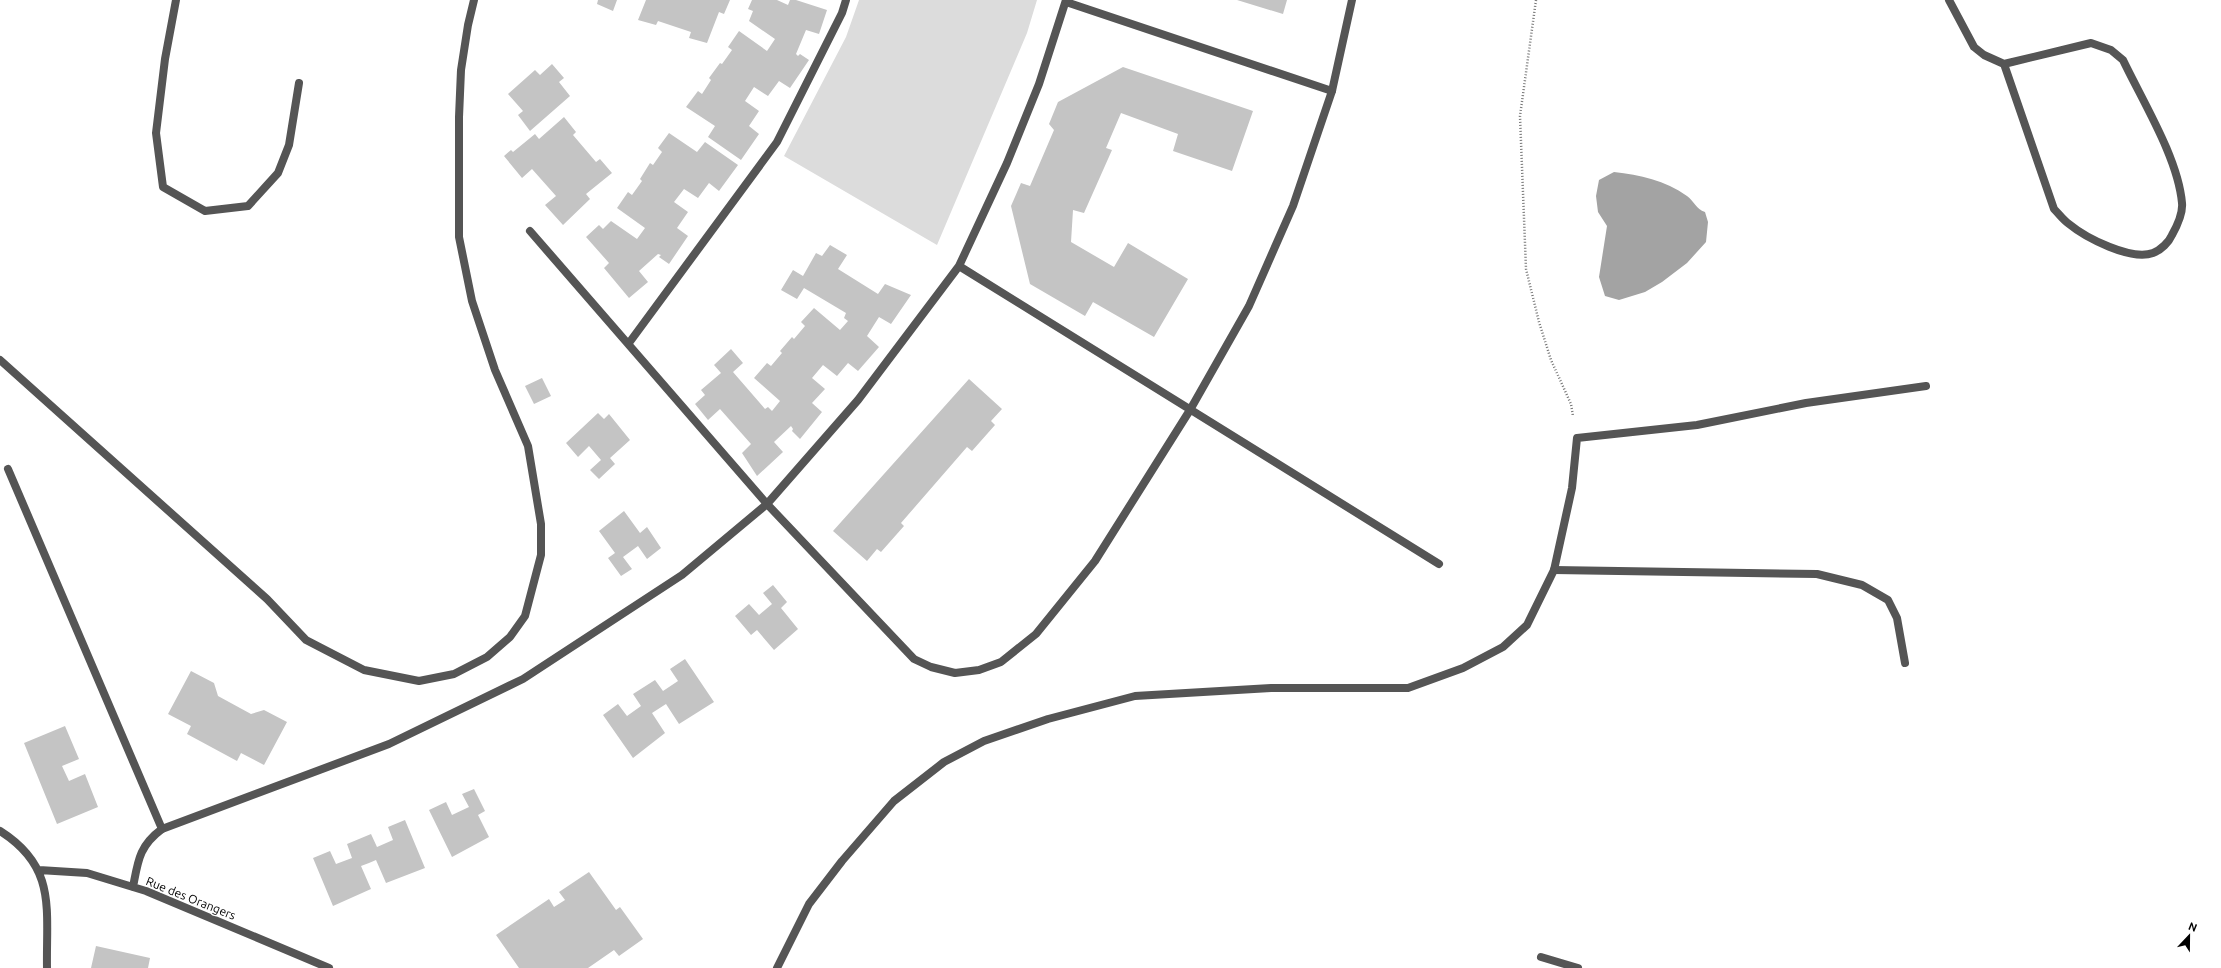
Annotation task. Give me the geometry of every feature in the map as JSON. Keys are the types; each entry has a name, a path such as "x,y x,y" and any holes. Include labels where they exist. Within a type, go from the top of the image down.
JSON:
{"street":[{"path":"176,0 165,59 156,133 164,187 205,211 248,206 278,173 289,145 299,82"},
{"path":"0,360 267,599 306,640 364,670 419,681 454,674 487,657 510,637 525,616 541,555 541,524 528,446 495,370 472,301 459,237 458,116 468,25 474,0"},
{"path":"629,343 777,142 842,13 846,0"},
{"path":"530,231 629,343 767,504 914,659 931,667 955,673 979,670 1001,662 1036,634 1095,561 1190,410 1249,306 1293,206 1332,91 1352,0"},
{"path":"1949,0 1974,47 1984,55 2004,64 2091,43 2111,50 2123,60 2176,170 2182,205 2178,225 2168,242 2153,253 2136,255 2119,250 2086,236 2068,224 2054,209 2004,64"},
{"path":"133,887 142,850 150,837 162,829 390,744 523,680 682,575 767,504 858,400 959,266 1006,163 1036,91 1066,1 1332,91"},
{"path":"959,266 1439,564"},
{"path":"776,968 809,904 842,861 894,801 944,762 984,741 1048,719 1135,696 1271,688 1408,688 1463,668 1503,647 1527,625 1554,570 1572,488 1577,438 1696,425 1806,403 1926,386"},
{"path":"8,469 162,829"},
{"path":"1554,570 1817,574 1862,585 1888,600 1898,618 1905,663"},
{"path":"0,831 30,855 39,870 46,894 47,968"},
{"name":"Rue des Orangers","path":"39,870 87,873 133,887 212,918 329,968"},
{"path":"1540,957 1578,968"}],"path":[{"path":"1536,0 1520,116 1526,269 1539,322 1551,360 1570,404 1577,438"}],"shaded area":[{"path":"859,0 1037,0 1027,33 937,245 784,156 846,37"},
{"path":"1614,172 1652,179 1679,190 1699,209 1705,212 1708,222 1706,242 1687,263 1662,282 1645,292 1619,300 1605,296 1599,277 1607,226 1598,212 1596,196 1599,180"}],"building":[{"path":"598,0 617,0 613,11 597,4"},
{"path":"646,0 730,0 724,14 719,12 707,43 689,38 691,32 658,21 656,25 638,20"},
{"path":"752,0 777,0 788,5 790,0 796,0 827,10 819,34 806,30 796,54 798,56 800,54 809,60 790,88 779,81 768,96 754,87 745,101 759,111 749,126 759,134 741,160 708,137 715,126 686,107 698,91 702,94 711,80 709,78 732,50 728,47 739,31 767,51 775,39 749,21 753,11 748,9"},
{"path":"1237,0 1287,0 1283,14"},
{"path":"552,64 564,78 559,82 570,96 530,131 518,115 523,111 508,94 535,70 540,75"},
{"path":"1123,67 1253,111 1232,171 1173,151 1178,134 1121,113 1106,148 1112,150 1084,213 1073,210 1071,242 1114,267 1128,243 1188,279 1154,337 1093,302 1085,316 1030,284 1011,206 1021,183 1030,186 1054,130 1049,124 1058,102"},
{"path":"564,117 576,132 573,135 596,162 600,159 612,173 586,194 590,199 563,225 545,205 556,196 532,169 522,178 504,156 511,150 513,152 535,134 539,139"},
{"path":"669,133 697,152 705,142 738,165 719,191 709,183 698,198 684,189 674,202 688,212 677,228 688,236 669,264 659,257 661,255 658,254 639,271 648,282 629,298 604,268 609,263 586,237 599,225 603,229 611,221 637,239 645,228 617,208 628,192 632,195 642,181 640,179 650,163 653,165 662,152 658,148"},
{"path":"830,245 847,255 838,269 878,294 885,284 911,295 891,324 879,317 867,336 879,347 858,371 848,363 837,376 823,365 812,378 825,389 812,403 822,412 800,439 792,431 793,429 791,426 774,442 783,452 757,476 742,453 751,444 720,409 708,420 695,404 705,395 701,390 721,373 714,365 731,349 743,363 733,372 765,409 768,407 772,411 780,401 754,378 767,363 771,366 782,353 780,351 792,337 794,339 805,326 801,322 814,308 840,330 848,321 844,318 846,313 804,288 797,299 781,290 793,270 803,276 816,253 822,256"},
{"path":"542,378 551,396 534,404 525,386"},
{"path":"969,379 1002,409 991,421 995,425 972,451 967,447 901,523 904,526 881,552 877,549 867,561 833,531"},
{"path":"598,413 604,419 609,414 630,440 610,458 615,464 599,479 590,470 601,460 589,446 578,457 566,443"},
{"path":"624,511 640,533 647,527 661,548 647,559 638,546 623,557 632,569 621,576 608,558 615,553 599,531"},
{"path":"773,585 787,602 781,608 798,629 774,650 757,630 751,635 735,616 749,604 759,615 772,604 763,593"},
{"path":"685,659 714,702 679,724 666,704 652,713 665,733 633,758 603,715 618,704 627,716 641,706 633,694 655,680 663,691 678,681 670,669"},
{"path":"191,671 214,683 218,696 251,714 264,710 287,722 264,765 241,753 237,761 187,734 191,726 168,714"},
{"path":"65,726 79,759 62,766 69,781 85,774 98,807 57,824 24,743"},
{"path":"474,789 485,811 478,815 489,837 452,857 429,810 446,802 452,815 469,807 462,794"},
{"path":"405,820 425,868 386,883 376,860 361,866 371,889 333,906 313,858 330,851 336,864 352,858 347,844 371,834 377,847 393,840 388,827"},
{"path":"589,872 616,910 620,907 643,939 619,956 614,950 588,968 519,968 496,935 549,899 554,907 565,900 559,892"},
{"path":"96,946 150,958 148,968 91,968"}]}
